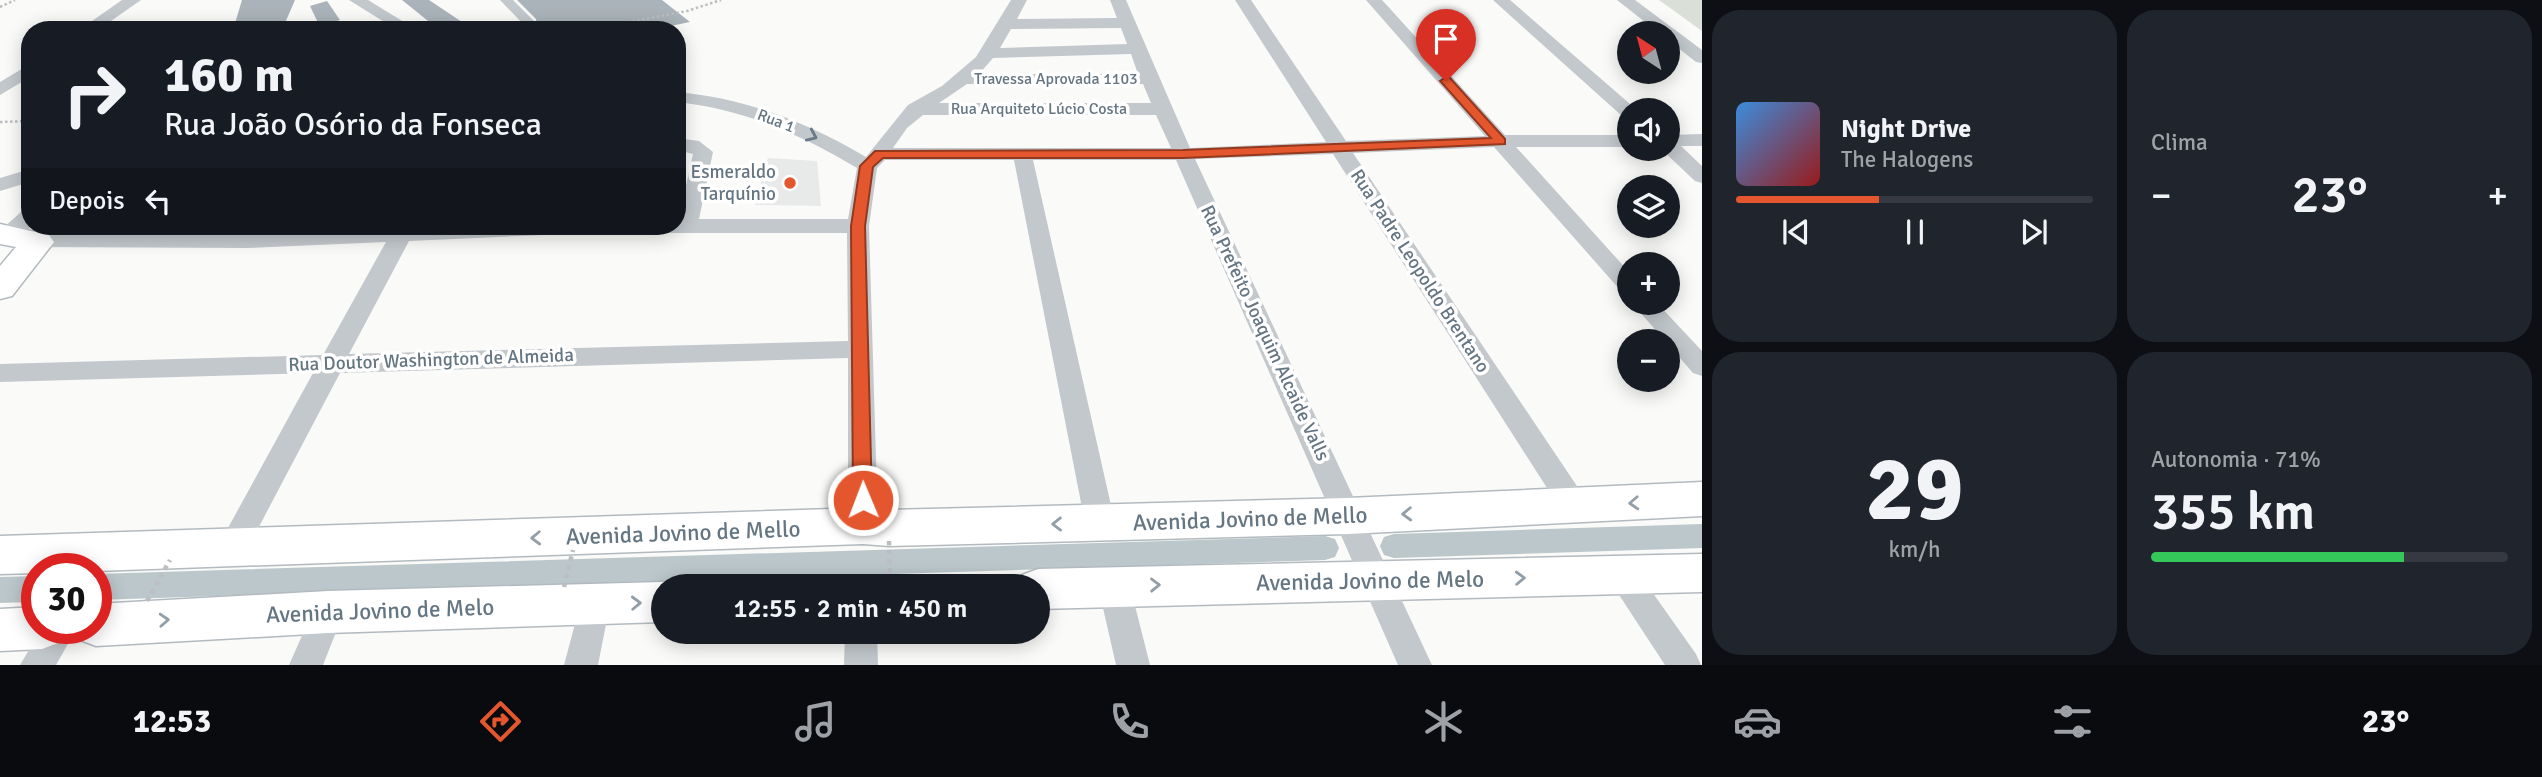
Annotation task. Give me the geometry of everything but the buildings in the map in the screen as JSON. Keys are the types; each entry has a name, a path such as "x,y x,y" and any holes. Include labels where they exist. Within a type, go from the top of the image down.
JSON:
{"main road":[{"path":"0,288 19,232"},
{"name":"Avenida Jovino de Mello","path":"0,555 876,533 889,528 1348,516 1702,499"},
{"name":"Avenida Jovino de Melo","path":"1050,589 1702,573"},
{"name":"Avenida Jovino de Melo","path":"112,624 579,596 651,601"},
{"path":"0,630 21,629"}],"street":[{"path":"101,21 133,0"},
{"path":"357,0 393,21"},
{"path":"506,0 527,21"},
{"path":"876,533 861,349 858,226 873,160 890,133 915,109 962,79 987,53 1019,0"},
{"name":"Rua Prefeito Joaquim Alcaide Valls","path":"1118,0 1149,79 1415,665"},
{"name":"Rua Padre Leopoldo Brentano","path":"1243,0 1574,506"},
{"path":"1374,0 1617,272"},
{"path":"1501,0 1617,102"},
{"path":"1625,0 1702,58"},
{"path":"1005,24 1126,23"},
{"path":"987,53 1137,49"},
{"path":"0,90 21,75"},
{"name":"Travessa Aprovada 1103","path":"962,79 1149,79"},
{"name":"Rua 1","path":"686,98 715,102 771,118 873,160"},
{"name":"Rua Arquiteto Lúcio Costa","path":"915,109 1163,109"},
{"path":"873,160 1022,153 1183,154 1501,141 1617,141"},
{"path":"1680,142 1702,141"},
{"path":"686,145 696,147 703,152 687,227 858,226"},
{"path":"1022,153 1100,523"},
{"path":"1680,155 1702,177"},
{"path":"0,185 21,178"},
{"path":"232,548 397,235"},
{"path":"1655,315 1702,367"},
{"name":"Rua Doutor Washington de Almeida","path":"0,373 861,349"},
{"path":"1622,575 1684,665"},
{"path":"1114,586 1133,665"},
{"path":"579,596 581,665"},
{"path":"306,665 328,612"},
{"path":"37,665 51,644"},
{"path":"861,644 861,665"}],"path":[{"path":"0,7 15,0"},
{"path":"634,21 721,0"},
{"path":"640,16 644,19"},
{"path":"0,122 21,121"},
{"path":"876,533 890,574"},
{"path":"573,550 579,596"},
{"path":"147,601 170,560"}],"shaded area":[{"path":"1659,0 1702,0 1702,31"},
{"name":"Esmeraldo Tarquínio","path":"768,158 817,161 821,206 755,205"}],"waterway":[{"path":"1394,546 1702,536"},
{"path":"112,586 1325,548"},
{"path":"0,590 21,589"}],"place":[{"name":"Esmeraldo Tarquínio","path":"790,183"}],"route":[{"path":"863,500 858,226 867,166 880,154 1183,154 1501,141 1446,81"}]}
